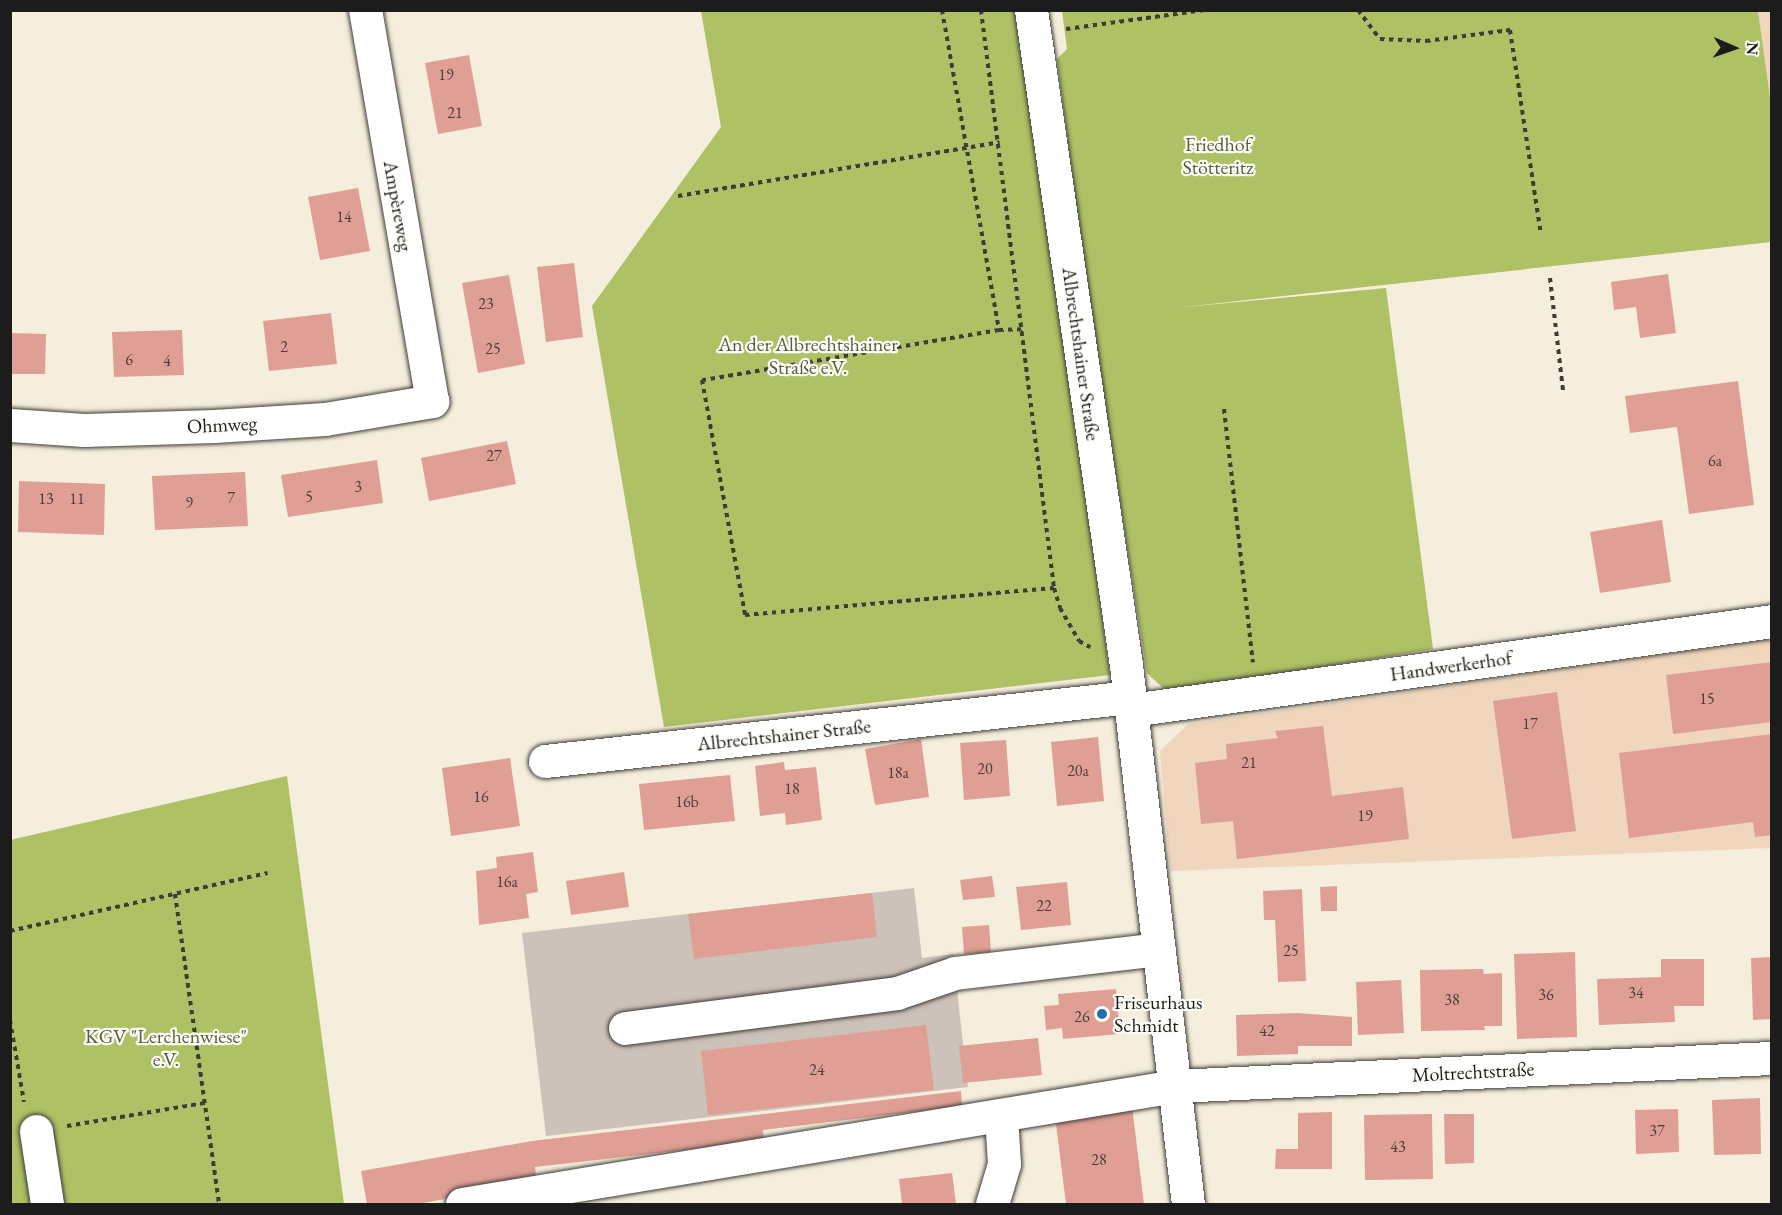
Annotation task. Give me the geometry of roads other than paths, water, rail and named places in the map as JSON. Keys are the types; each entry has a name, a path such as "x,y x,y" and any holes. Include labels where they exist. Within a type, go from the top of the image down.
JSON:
{"street":[{"name":"Ampèreweg","path":"365,10 432,401"},
{"name":"Albrechtshainer Straße","path":"1033,22 1126,665 1188,1204"},
{"name":"Ohmweg","path":"10,425 84,430 214,426 325,419 432,401"},
{"name":"Handwerkerhof","path":"1130,704 1256,693 1772,621"},
{"name":"Albrechtshainer Straße","path":"545,761 1130,704"},
{"path":"624,1028 897,993 955,973 1159,949"},
{"name":"Moltrechtstraße","path":"462,1204 1175,1086 1772,1058"},
{"path":"992,1204 1004,1164 1000,1115"},
{"path":"36,1131 47,1204"}],"place":[{"name":"Friseurhaus Schmidt","path":"1102,1014"}],"park label":[{"name":"Friedhof Stötteritz","path":"1218,156"},
{"name":"An der Albrechtshainer Straße e.V.","path":"808,356"},
{"name":"KGV \"Lerchenwiese\" e.V.","path":"166,1048"}]}
